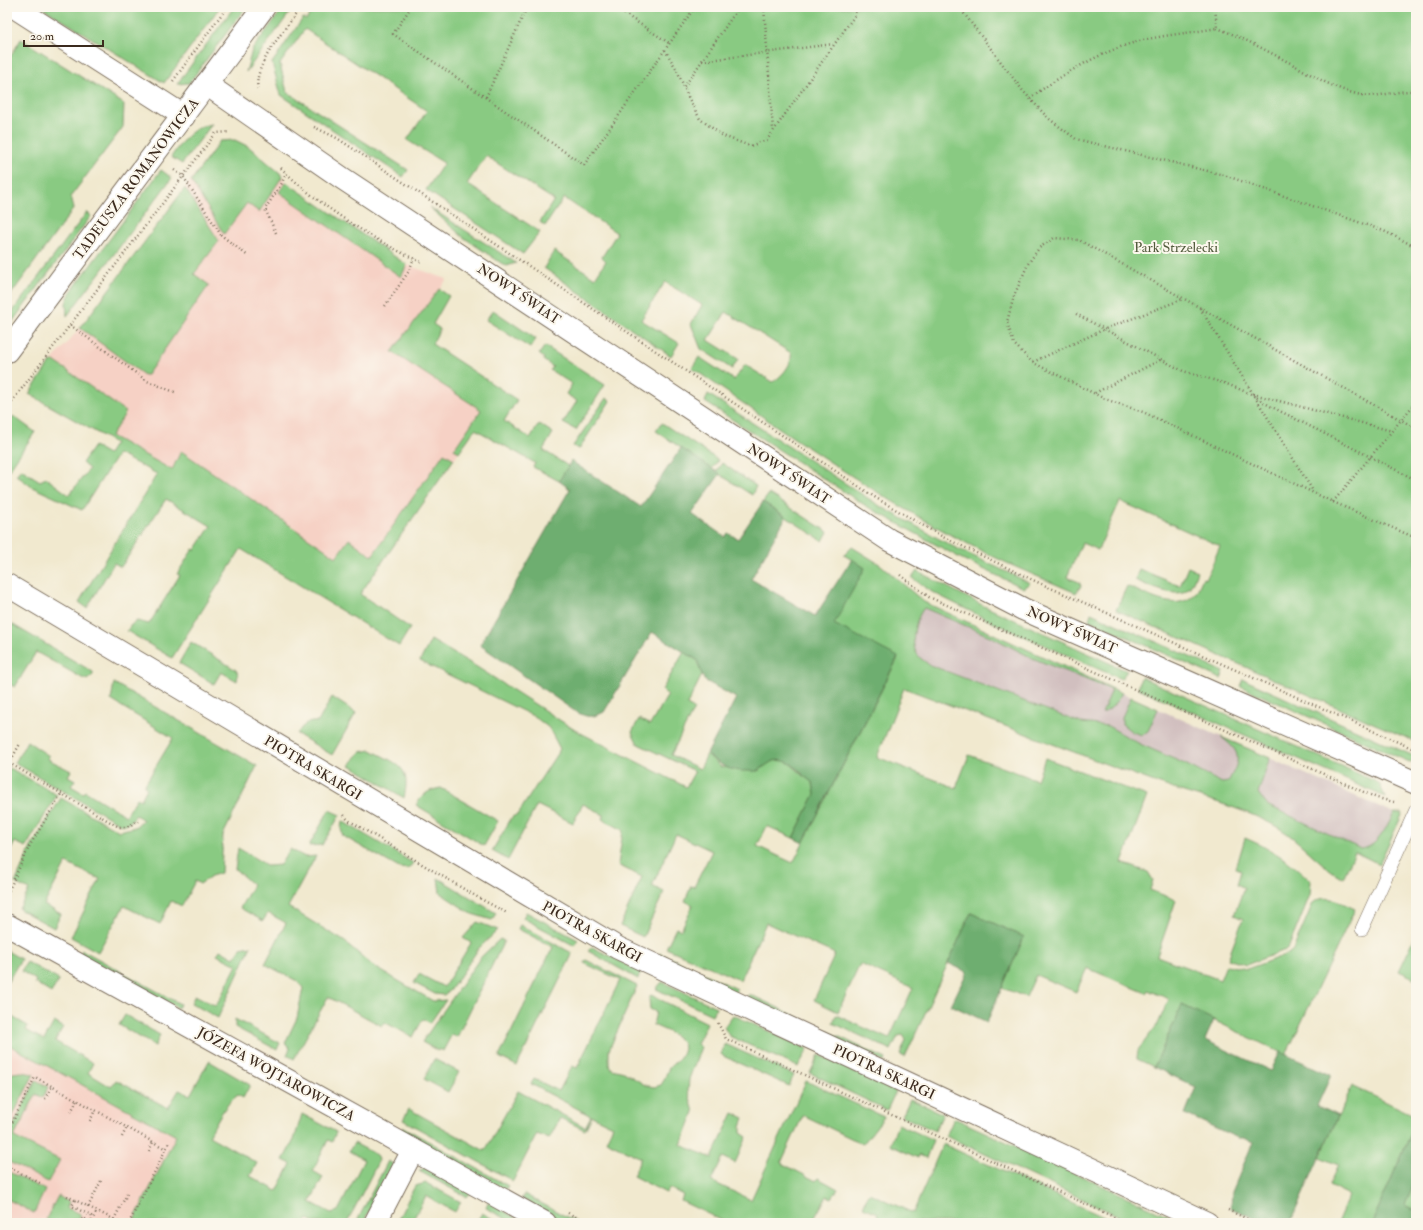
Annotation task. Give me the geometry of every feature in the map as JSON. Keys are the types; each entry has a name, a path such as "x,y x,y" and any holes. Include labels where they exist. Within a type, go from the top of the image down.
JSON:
{"street":[{"path":"14,7 184,116"},
{"name":"TADEUSZA ROMANOWICZA","path":"7,351 264,7"},
{"name":"NOWY ŚWIAT","path":"206,84 342,178 889,540 1024,608 1416,783"},
{"name":"PIOTRA SKARGI","path":"7,585 618,948 1207,1223"},
{"name":"JÓZEFA WOJTAROWICZA","path":"7,925 546,1223"},
{"path":"375,1223 413,1150"}],"lane":[{"path":"1362,929 1416,810"}],"path":[{"path":"259,92 257,87 257,76 263,62 301,7"},
{"path":"411,7 393,34 584,165 695,7"},
{"path":"486,98 527,7"},
{"path":"614,7 669,44"},
{"path":"684,87 739,7"},
{"path":"764,7 773,131"},
{"path":"665,50 677,70 700,119 723,136 750,146 767,140 855,15 856,7"},
{"path":"959,7 1030,98 1048,118 1076,139 1224,175 1384,231 1416,247"},
{"path":"1215,7 1217,28"},
{"path":"1030,98 1048,85 1116,48 1152,38 1217,28 1239,36 1328,84 1362,95 1386,96 1406,91 1416,91"},
{"path":"702,61 834,44"},
{"path":"309,124 337,138 876,498 943,537 1057,590 1416,750"},
{"path":"7,408 10,402 216,134 235,131"},
{"path":"154,156 183,176 220,235 248,256"},
{"path":"276,233 265,209 282,183 286,173"},
{"path":"1416,428 1079,240 1054,238 1039,248 1028,264 1014,296 1007,322 1014,344 1032,362 1094,393 1144,412 1333,502 1416,538"},
{"path":"385,306 409,271 414,258"},
{"path":"1032,362 1105,329 1184,299"},
{"path":"1200,308 1251,394 1313,492"},
{"path":"1076,314 1183,371 1227,384 1251,394 1392,431"},
{"path":"70,325 147,381 177,393"},
{"path":"1094,393 1162,359"},
{"path":"1251,394 1270,406 1416,480"},
{"path":"1333,502 1416,402"},
{"path":"7,767 20,744"},
{"path":"9,763 119,827 126,827 139,821"},
{"path":"7,894 30,845 61,794"},
{"path":"7,1133 35,1077 166,1149"},
{"path":"46,1099 52,1086"},
{"path":"71,1112 77,1100"},
{"path":"90,1121 95,1110"},
{"path":"122,1137 127,1127"},
{"path":"130,1223 170,1141"},
{"path":"149,1151 154,1142"},
{"path":"7,1166 40,1183"},
{"path":"88,1207 101,1181"},
{"path":"113,1221 127,1194"},
{"path":"67,1196 113,1221 121,1223"},
{"path":"74,1200 72,1206 93,1217"},
{"path":"1225,1209 1256,1223"},
{"path":"80,1223 83,1218 91,1222 97,1211"}],"shaded area":[{"path":"235,140 249,147 280,173 286,182 407,265 447,279 393,352 486,413 360,594 115,443 29,394 49,364 80,328 220,141"},
{"path":"924,602 1122,693 1364,800 1394,813 1403,813 1379,864 1225,791 898,657"},
{"path":"7,1044 277,1191 290,1223 7,1223"}],"green space":[{"path":"41,7 220,7 164,83"},
{"path":"234,7 246,7 189,83 177,84"},
{"path":"284,7 294,7 246,72 252,50"},
{"name":"Park Strzelecki","path":"315,7 1416,7 1416,742 1116,610 1127,586 1160,600 1178,602 1186,600 1194,595 1203,578 1206,579 1220,546 1120,501 1098,550 1082,543 1067,577 1079,582 1081,586 1076,593 1022,570 951,535 837,467 692,368 699,357 734,380 745,365 773,382 789,365 791,353 726,312 708,340 738,359 732,369 701,349 691,324 702,305 665,282 641,320 679,343 671,356 544,268 554,251 595,278 606,261 602,257 617,233 564,198 545,226 540,222 554,200 486,156 467,184 540,232 523,254 426,190 444,163 407,140 427,111 305,29 280,64 287,92 408,170 403,177 281,95 272,63 303,18 306,20"},
{"path":"21,39 124,104 123,127 71,196 74,208 7,300 7,62"},
{"path":"212,124 182,164 171,157 188,135 198,128"},
{"path":"235,140 249,147 280,173 282,177 259,212 247,203 224,234 191,181 220,141"},
{"path":"161,170 172,178 67,316 66,303 70,293"},
{"path":"286,182 407,265 401,277 279,192"},
{"path":"185,188 219,241 194,274 209,285 147,375 144,375 80,328"},
{"path":"429,207 516,263 507,266 501,263 463,237"},
{"path":"87,212 91,216 7,329 7,319"},
{"path":"439,289 449,296 433,324 440,329 432,344 517,400 504,421 530,438 539,424 553,433 543,450 568,466 559,481 533,467 535,463 475,429 459,452 454,449 481,410 392,352"},
{"path":"493,310 536,339 530,348 486,320"},
{"path":"545,346 605,385 576,430 563,423 577,401 566,394 572,384 550,370 553,367 543,360 544,358 539,354"},
{"path":"54,361 126,412 111,436 172,470 181,451 336,557 349,539 372,556 444,453 454,459 360,594 410,628 399,646 241,549 172,658 127,631 131,625 137,621 149,624 180,575 177,574 193,549 195,550 211,526 166,499 121,567 114,563 87,608 79,602 157,474 118,454 82,510 32,487 16,475 21,469 40,481 46,478 69,495 89,469 82,463 94,446 108,454 115,443 29,394 49,364"},
{"path":"708,394 880,506 952,546 1030,583 1023,588 960,558 866,506 705,402"},
{"path":"606,398 610,401 579,449 573,446"},
{"path":"13,416 35,432 9,470 7,468 7,425"},
{"path":"662,423 718,460 712,469 656,431"},
{"path":"681,448 720,474 692,514 725,537 728,533 738,539 763,502 786,517 751,579 815,616 852,559 865,568 834,624 898,657 803,843 793,838 815,794 813,783 796,767 784,761 776,760 770,762 756,771 741,771 726,767 707,754 736,698 704,680 697,660 652,632 604,712 595,716 585,716 573,710 480,645 570,489 559,481 571,461 641,507"},
{"path":"722,463 756,486 752,495 716,472"},
{"path":"769,494 828,532 823,541 763,502"},
{"path":"852,547 881,565 924,602 1122,693 1111,708 1102,713 1112,690 1032,658 992,637 924,608 916,623 914,647 917,654 930,665 1081,723 1108,726 1140,744 1183,763 1222,783 1228,782 1235,768 1237,757 1233,748 1221,737 1270,758 1258,793 1267,805 1361,849 1377,840 1385,830 1394,813 1403,813 1379,864 1355,852 1343,878 1326,867 1279,828 1265,820 1235,808 1157,783 904,688 877,757 956,788 969,755 1037,780 1045,758 1147,796 1122,863 1148,872 1153,880 1150,890 1176,900 1157,956 1220,980 1226,965 1247,969 1288,954 1293,950 1313,903 1318,900 1328,898 1355,909 1286,1055 1182,1005 1154,1067 1137,1059 1138,1050 1158,1024 1169,999 1148,990 1146,993 1087,968 1076,992 1036,975 1026,997 1002,988 1024,937 971,913 905,1057 900,1055 906,1040 903,1035 898,1036 891,1050 833,1023 836,1015 889,1039 913,988 860,964 838,1012 814,1000 835,954 766,923 740,980 666,948 676,928 681,930 693,905 685,901 691,886 694,887 712,851 676,834 652,886 664,892 643,937 620,926 642,877 618,865 623,830 602,819 604,815 583,804 573,823 537,805 508,860 492,851 512,817 518,814 560,749 549,728 535,717 420,661 431,640 477,667 575,730 686,787 695,771 638,744 632,732 639,719 650,725 668,695 662,690 684,652 697,660 702,675 687,705 694,709 671,755 700,769 707,754 721,767 758,771 768,764 782,760 788,762 813,783 815,794 793,838 767,826 757,846 793,863 898,658 833,624 865,568 844,555"},
{"path":"1188,567 1197,571 1192,584 1184,592 1178,593 1162,591 1135,580 1139,569 1180,586"},
{"path":"917,571 982,605 1127,671 1121,679 994,623 932,592 912,578"},
{"path":"1091,613 1224,672 1221,679 1089,620"},
{"path":"10,623 93,672 93,675 87,680 82,678 36,652 15,687 7,683 7,628"},
{"path":"191,642 236,670 238,674 237,681 221,672 214,684 179,663"},
{"path":"1141,677 1379,783 1385,797 1138,688"},
{"path":"1243,679 1416,757 1416,765 1240,686"},
{"path":"114,683 257,766 223,835 221,873 211,876 200,884 195,881 182,906 171,901 160,924 124,906 98,952 71,937 100,879 66,863 44,905 61,914 54,928 19,909 29,890 15,883 31,847 61,798 119,831 135,827 143,820 136,815 129,823 122,825 15,763 27,741 49,756 48,759 71,771 68,776 75,780 71,786 83,793 85,791 126,816 137,798 141,800 147,788 144,786 173,738 111,700"},
{"path":"332,697 356,713 332,755 297,734 306,724 318,722"},
{"path":"1131,697 1158,709 1148,731 1142,735 1132,732 1122,724 1122,717"},
{"path":"371,750 395,763 404,772 406,787 404,798 350,765 360,752"},
{"path":"10,768 57,795 26,847 15,842 7,857 7,772"},
{"path":"441,788 498,821 484,846 416,805 426,793"},
{"path":"329,810 340,815 322,845 309,846"},
{"path":"342,821 413,863 408,869 399,868 343,836 341,829"},
{"path":"1245,838 1280,856 1311,881 1310,895 1288,949 1246,965 1228,959 1243,919 1234,915 1244,888 1237,884 1241,871 1236,868"},
{"path":"238,848 268,866 280,865 290,849 305,857 316,856 288,907 344,941 373,966 433,1001 446,1000 430,1023 423,1019 413,1037 384,1022 382,1026 328,997 294,1059 287,1055 290,1048 285,1043 297,1018 303,988 297,981 265,964 286,923 268,913 263,921 240,908 253,885 235,869"},
{"path":"438,878 496,913 492,920 472,914 440,893"},
{"path":"526,912 578,940 575,946 523,918"},
{"path":"971,913 1024,937 987,1022 951,1005 967,972 948,963"},
{"path":"477,922 498,930 479,948 452,988 444,995 435,994 414,983 419,974 444,987 471,943 463,938"},
{"path":"520,925 572,953 517,1066 499,1057 553,947 518,929"},
{"path":"1416,935 1416,979 1399,971"},
{"path":"500,939 504,941 457,1037 452,1034 443,1051 440,1049 438,1051 422,1042 480,958"},
{"path":"251,946 218,1018 191,1003 195,995 216,1006 237,965 217,955 220,950 234,958 241,948"},
{"path":"592,947 641,972 638,979 588,951"},
{"path":"82,950 180,1004 178,1008 80,955"},
{"path":"7,951 21,959 7,983"},
{"path":"660,953 737,989 735,993 659,958"},
{"path":"586,960 637,986 609,1050 609,1065 612,1069 624,1072 645,1085 654,1087 661,1085 669,1068 682,1054 684,1049 680,1040 669,1032 653,1025 656,1012 650,1009 649,999 651,995 707,1023 697,1044 701,1047 689,1079 688,1091 694,1112 681,1145 712,1158 733,1113 744,1118 741,1126 741,1133 747,1137 735,1163 723,1157 711,1181 751,1200 806,1081 884,1117 863,1144 803,1115 781,1163 816,1181 818,1178 838,1189 832,1198 827,1196 814,1219 822,1223 727,1223 681,1201 683,1195 669,1188 666,1193 633,1176 641,1158 606,1141 613,1126 592,1116 585,1130 560,1118 549,1139 537,1134 513,1181 403,1120 409,1109 485,1151 518,1091 585,1127 591,1116 531,1084 534,1079 559,1091 572,1066 577,1068 620,980 584,963"},
{"path":"27,962 59,980 51,993 35,983 36,980 21,971"},
{"path":"662,982 716,1007 712,1015 656,989"},
{"path":"749,994 886,1059 884,1062 747,999"},
{"path":"1182,1005 1214,1020 1205,1040 1271,1071 1280,1052 1331,1075 1317,1106 1338,1116 1290,1223 1265,1223 1231,1208 1232,1192 1253,1142 1244,1138 1238,1138 1185,1114 1196,1087 1154,1067"},
{"path":"7,1014 28,1026 26,1030 44,1040 54,1022 63,1027 55,1041 93,1063 88,1073 111,1087 116,1080 168,1108 179,1090 190,1095 209,1061 250,1085 243,1098 238,1095 233,1099 221,1114 209,1136 257,1163 250,1176 277,1191 291,1164 283,1160 294,1140 302,1114 336,1132 332,1142 328,1140 313,1171 323,1177 310,1202 331,1213 338,1211 364,1160 349,1151 354,1143 377,1155 379,1160 347,1223 314,1223 308,1219 305,1223 134,1223 133,1222 176,1136 7,1044"},
{"path":"125,1015 160,1035 155,1046 119,1025"},
{"path":"733,1015 808,1049 798,1067 729,1036 724,1027"},
{"path":"235,1019 280,1043 277,1050 235,1027"},
{"path":"725,1044 794,1075 789,1086 723,1056 721,1054"},
{"path":"819,1055 896,1091 887,1110 810,1073"},
{"path":"434,1059 459,1072 448,1092 424,1079"},
{"path":"21,1072 34,1074 7,1127 7,1077 13,1073"},
{"path":"36,1080 48,1087 43,1098 36,1094 14,1137 60,1160 48,1182 7,1161 7,1138"},
{"path":"1352,1086 1416,1116 1416,1122 1372,1223 1337,1223 1349,1195 1329,1185 1338,1165 1320,1157"},
{"path":"910,1099 943,1114 935,1131 902,1116"},
{"path":"954,1118 1184,1223 1134,1223 946,1136"},
{"path":"1416,1122 1416,1177 1405,1205 1416,1210 1416,1223 1372,1223"},
{"path":"898,1124 933,1140 926,1158 919,1155 918,1158 890,1145"},
{"path":"403,1127 508,1186 505,1190 401,1132"},
{"path":"943,1144 1116,1223 875,1222 878,1213 863,1207 869,1193 913,1213"},
{"path":"388,1161 393,1164 363,1223 356,1223"},
{"path":"424,1168 471,1192 467,1197 419,1171"},
{"path":"7,1171 45,1190 34,1213 7,1199"},
{"path":"1416,1177 1416,1210 1405,1205"},
{"path":"426,1183 461,1202 455,1212 426,1196 411,1223 396,1223 415,1186"},
{"path":"524,1194 578,1223 567,1223 522,1199"},
{"path":"58,1196 69,1202 67,1208 81,1214 77,1223 54,1223 46,1219"},
{"path":"488,1202 525,1223 513,1223 486,1208"},
{"path":"482,1213 500,1223 476,1223"}]}
